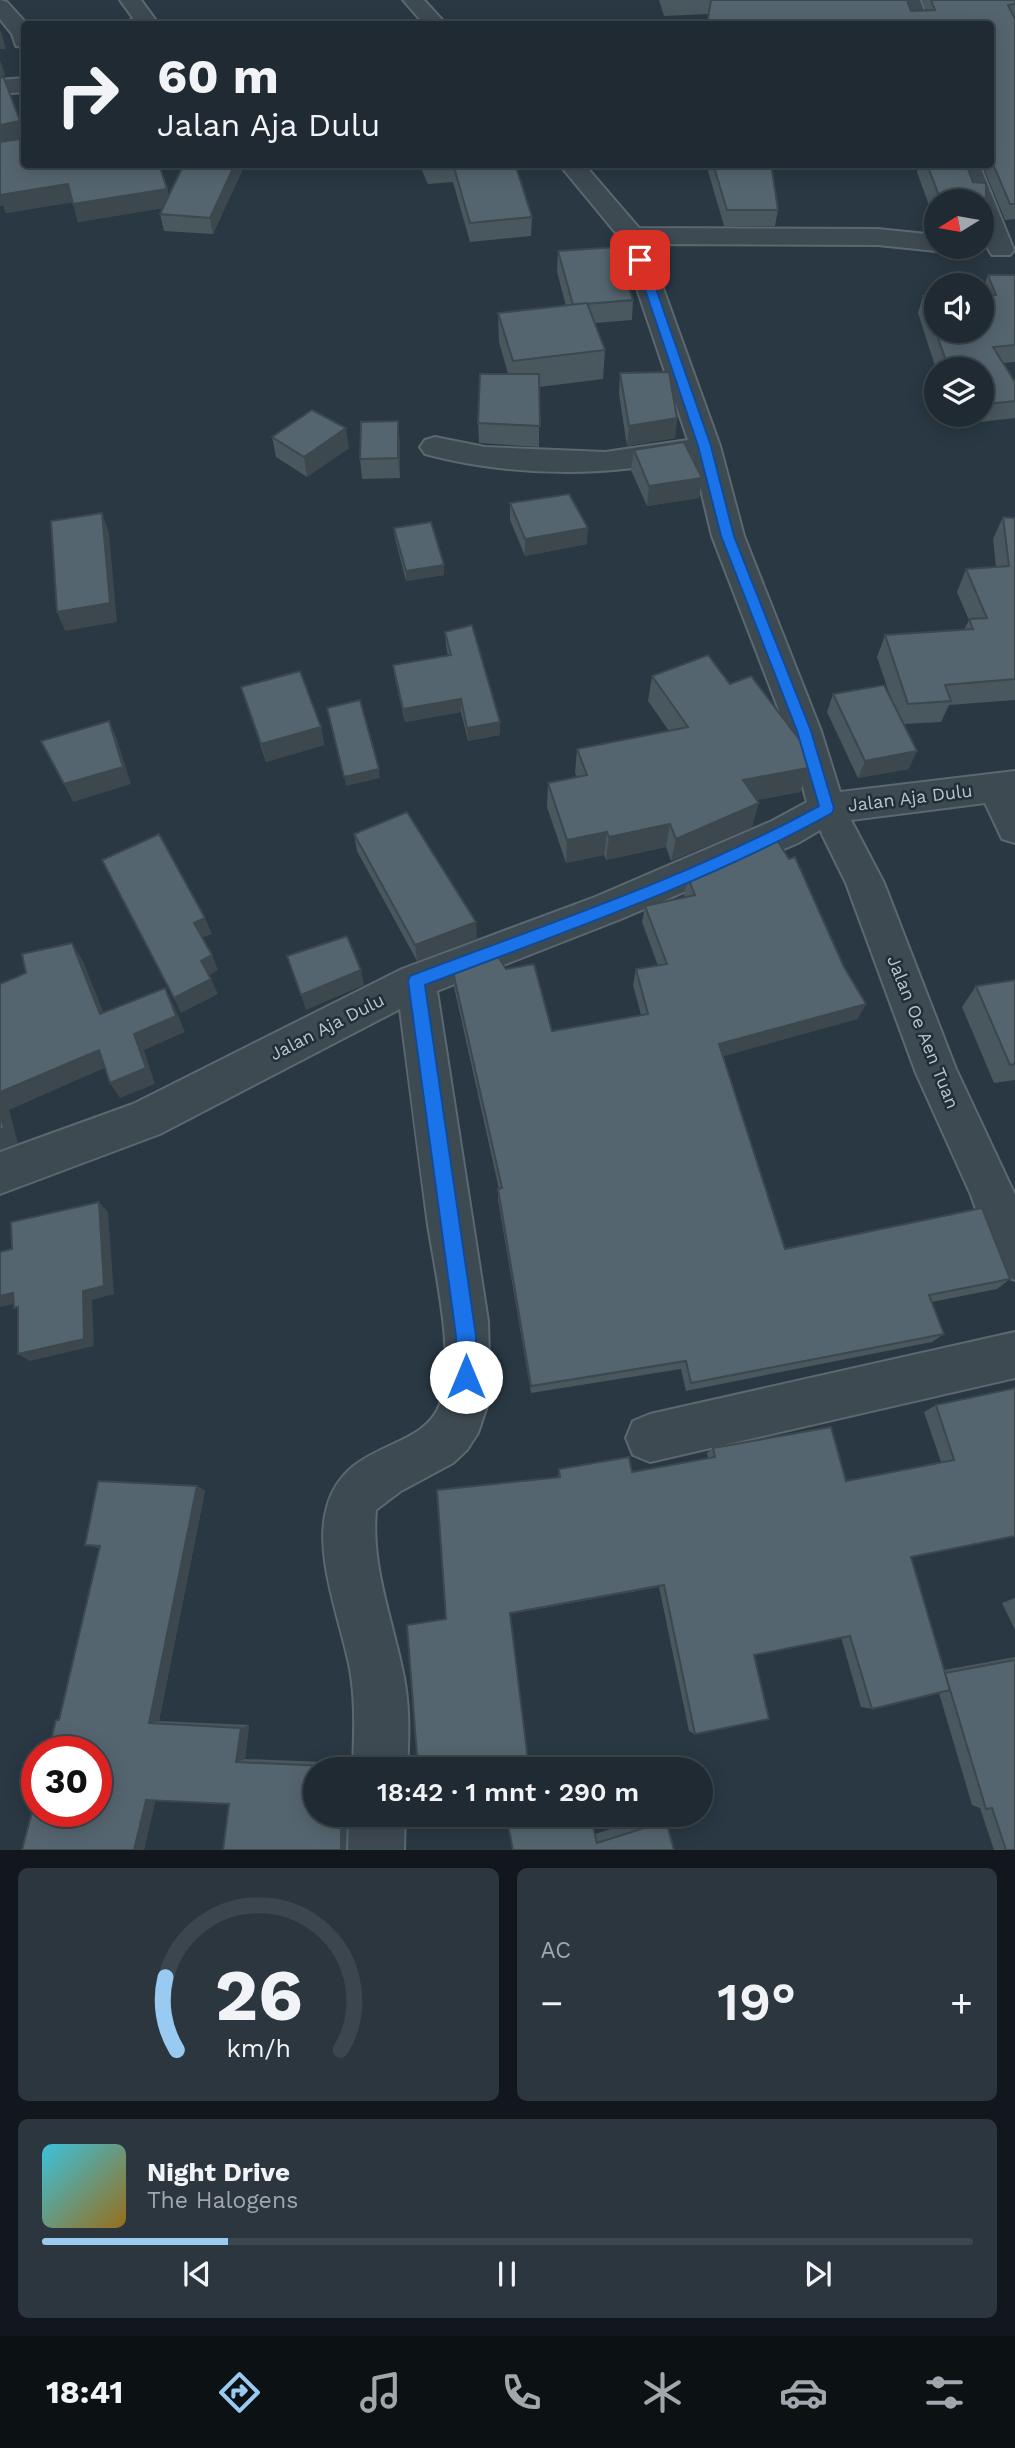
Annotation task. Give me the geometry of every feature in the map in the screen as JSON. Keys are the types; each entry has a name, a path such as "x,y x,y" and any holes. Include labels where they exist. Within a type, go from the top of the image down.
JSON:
{"street":[{"path":"130,0 141,21"},
{"path":"413,0 432,21"},
{"path":"910,0 918,21"},
{"path":"0,6 21,31"},
{"path":"0,87 21,85"},
{"path":"574,168 632,236 827,236 924,242"},
{"path":"969,168 977,189"},
{"name":"Jalan Oe Aen Tuan","path":"632,236 705,446 728,536 804,731 827,808 865,883 937,1073 992,1192 1015,1258"},
{"path":"435,447 485,457 605,462 705,446"},
{"path":"1005,786 1015,828"},
{"name":"Jalan Aja Dulu","path":"0,1173 145,1120 416,981 608,908 785,832 827,808 1005,786"},
{"path":"380,1757 380,1691 354,1566 351,1511 361,1488 373,1478 425,1456 440,1443 460,1419 466,1398 466,1336 416,981"},
{"path":"650,1438 1015,1355"},
{"path":"376,1850 377,1827"}],"building":[{"path":"711,0 907,0 911,11 935,10 931,0 1015,0 1015,4 1008,5 1015,19 1015,204 1010,204 994,166 994,21 708,21"},
{"path":"0,77 4,78 20,121 0,125"},
{"path":"20,121 21,168 160,168 167,189 73,204 68,184 0,195 0,142 20,139"},
{"path":"182,168 233,168 210,218 160,214"},
{"path":"454,168 516,168 532,217 470,223"},
{"path":"714,168 772,168 778,210 727,210"},
{"path":"929,168 968,168 973,182 986,183 986,189 936,189"},
{"path":"616,247 633,300 573,305 558,251"},
{"path":"994,275 1015,275 1015,345 993,347 1015,382 1015,401 994,403 994,357 945,357 940,343 994,343"},
{"path":"587,303 605,350 513,361 498,313"},
{"path":"669,372 677,418 629,426 620,373"},
{"path":"480,374 539,374 540,426 478,423"},
{"path":"312,410 346,428 304,457 272,437"},
{"path":"398,421 398,458 360,459 361,422"},
{"path":"684,442 702,478 649,486 634,450"},
{"path":"569,494 588,528 525,539 510,503"},
{"path":"102,513 110,603 57,612 51,521"},
{"path":"1003,517 1015,518 1015,679 945,685 951,701 908,704 885,635 973,629 969,619 987,618 966,569 1009,566"},
{"path":"431,522 444,565 406,571 394,528"},
{"path":"472,625 500,722 467,728 461,699 403,709 393,665 451,655 445,632"},
{"path":"708,655 730,684 751,676 802,743 808,768 743,780 759,803 676,839 670,824 609,837 607,832 567,840 548,783 587,775 577,749 688,727 652,676"},
{"path":"300,671 321,727 261,744 241,687"},
{"path":"884,685 917,751 865,761 833,694"},
{"path":"360,700 379,769 344,777 327,708"},
{"path":"109,721 123,767 64,784 41,741"},
{"path":"407,812 476,922 415,945 354,834"},
{"path":"159,834 205,918 194,923 212,955 201,961 211,979 174,998 102,860"},
{"path":"777,840 789,859 795,857 844,967 866,1004 719,1044 785,1249 982,1208 1010,1279 929,1295 944,1334 691,1383 686,1361 531,1386 498,1189 502,1188 453,972 497,955 506,969 534,964 552,1031 648,1014 636,969 667,964 645,906 695,895 688,878"},
{"path":"347,936 361,970 301,995 287,956"},
{"path":"72,943 100,1014 165,988 176,1016 134,1034 146,1068 110,1083 99,1050 0,1092 0,984 26,973 22,954"},
{"path":"1015,980 1015,1064 1010,1065 976,986"},
{"path":"0,1113 4,1128 0,1130"},
{"path":"99,1202 104,1286 83,1291 84,1339 18,1354 18,1307 14,1308 13,1293 0,1296 0,1252 12,1249 11,1222"},
{"path":"1015,1388 1015,1536 911,1557 950,1690 872,1709 850,1636 754,1655 769,1719 695,1734 664,1585 510,1613 528,1757 417,1757 407,1625 446,1619 437,1490 560,1477 559,1469 629,1457 632,1472 715,1457 713,1448 831,1427 846,1481 954,1460 936,1405"},
{"path":"98,1481 197,1486 149,1723 241,1728 236,1762 303,1765 303,1827 341,1827 341,1850 223,1850 229,1804 146,1800 134,1850 22,1850 28,1827 112,1827 112,1736 52,1736 56,1720 59,1720 100,1546 85,1545"},
{"path":"1015,1660 1015,1850 1006,1850 992,1808 986,1809 945,1673"},
{"path":"508,1827 593,1827 597,1843 647,1827 668,1827 674,1850 513,1850"}],"route":[{"path":"466,1377 466,1336 416,981 608,908 785,832 827,808 804,731 728,536 705,446 640,260"}]}
